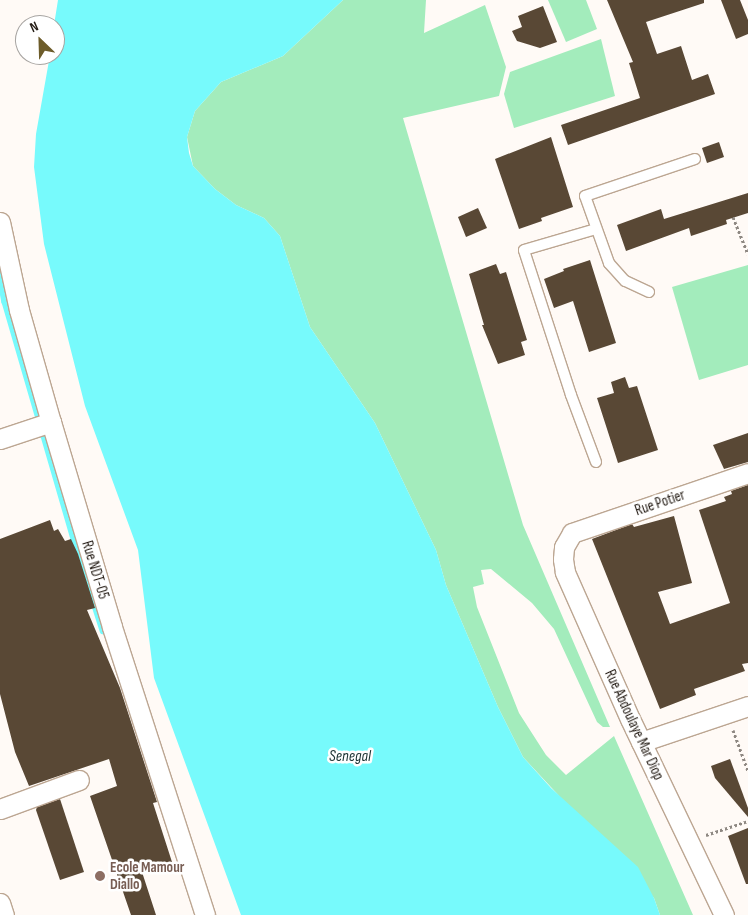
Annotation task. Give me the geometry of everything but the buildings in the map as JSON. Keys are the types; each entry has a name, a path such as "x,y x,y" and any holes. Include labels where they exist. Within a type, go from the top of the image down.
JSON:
{"street":[{"name":"Rue NDT-05","path":"0,222 19,310 51,422 112,627 205,915"},
{"path":"0,439 51,422"},
{"name":"Rue Potier","path":"572,533 748,473"},
{"name":"Rue Abdoulaye Mar Diop","path":"572,533 564,546 565,572 641,742 724,915"},
{"path":"641,742 748,706"},
{"path":"0,809 79,780"},
{"path":"0,903 4,915"}],"lane":[{"path":"649,292 625,281 609,263 585,196 695,159"},
{"path":"596,229 524,250 571,395 596,462"}],"path":[{"path":"733,217 748,254"},
{"path":"727,714 748,771"},
{"path":"687,841 748,820"}],"green space":[{"path":"343,0 426,0 424,33 485,5 506,67 499,96 403,118 523,525 610,727 603,727 597,722 554,629 532,603 491,569 481,570 484,584 473,587 477,607 519,713 546,755 566,775 614,736 693,915 660,915 654,898 523,757 498,707 446,585 436,550 375,423 310,327 280,236 264,218 236,205 215,189 193,166 187,137 195,111 221,82 283,56"},
{"path":"548,0 586,0 597,29 566,42"},
{"path":"601,39 615,96 514,128 504,94 510,72"},
{"path":"748,265 748,365 699,380 672,287"}],"water":[{"name":"Senegal","path":"58,0 343,0 283,56 221,82 195,111 187,137 193,166 215,189 236,205 264,218 280,236 310,327 375,423 436,550 446,585 498,707 523,757 551,788 638,867 654,898 660,915 241,915 154,678 138,550 85,406 44,244 34,167 36,134 48,65 65,65 65,15 56,15"}],"waterway":[{"path":"0,275 5,302 78,553 103,631"}],"place":[{"name":"Ecole Mamour Diallo","path":"100,876"}]}
